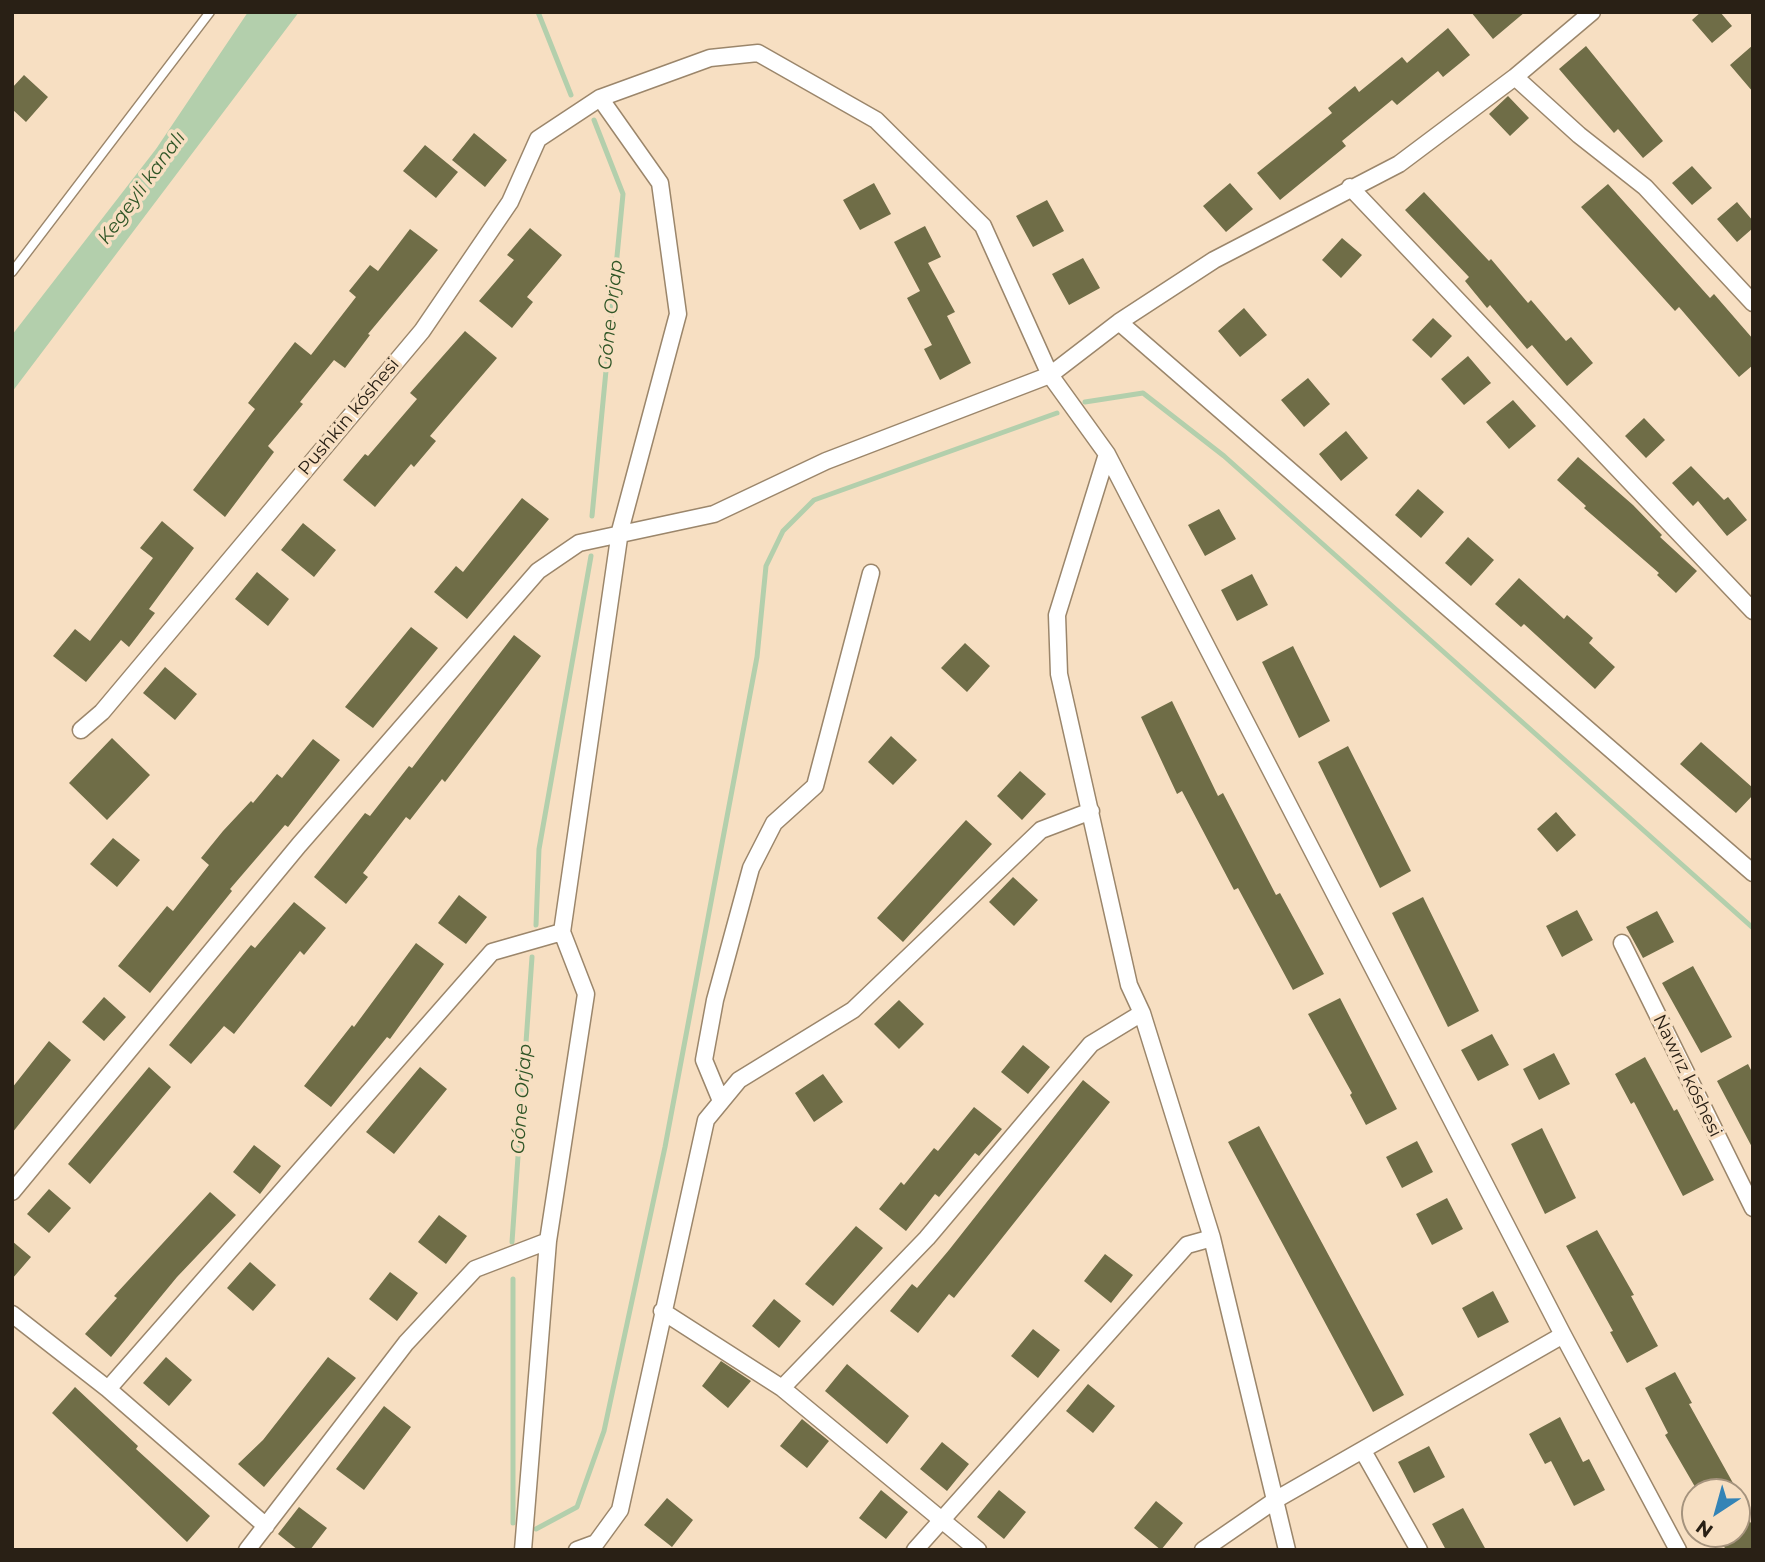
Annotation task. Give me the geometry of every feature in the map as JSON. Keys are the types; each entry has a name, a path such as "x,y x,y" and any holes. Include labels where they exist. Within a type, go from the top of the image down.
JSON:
{"street":[{"path":"12,1192 299,845 538,571 579,543 620,531 715,513 826,461 1050,374 1119,322 1214,260 1350,187 1399,164 1515,77 1592,12"},
{"name":"Pushkin kóshesi","path":"81,730 102,712 422,331 510,202 538,139 600,98 710,58 758,53 876,120 983,226 1050,374 1107,454 1563,1335 1678,1550"},
{"path":"1515,77 1580,135 1645,187 1753,303"},
{"path":"523,1550 548,1241 586,993 562,932 620,531 678,314 660,183 600,98"},
{"path":"1350,187 1753,611"},
{"path":"1119,322 1753,873"},
{"path":"1107,454 1057,615 1059,674 1129,985 1142,1013 1212,1238 1277,1499 1287,1550"},
{"path":"721,1101 704,1060 715,1000 751,868 774,823 815,786 871,573"},
{"path":"577,1550 596,1543 620,1510 706,1120 738,1080 853,1010 1041,830 1091,811"},
{"path":"108,1389 492,952 562,932"},
{"name":"Nawrız kóshesi","path":"1622,943 1753,1208"},
{"path":"782,1388 927,1238 1091,1045 1142,1013"},
{"path":"915,1550 1187,1244 1212,1238"},
{"path":"247,1550 406,1343 475,1269 548,1241"},
{"path":"662,1311 782,1388 978,1550"},
{"path":"12,1314 108,1389 266,1526"},
{"path":"1203,1550 1277,1499 1563,1335"},
{"path":"1363,1451 1419,1550"}],"lane":[{"path":"12,272 210,12"}],"water":[{"name":"Kegeyli kanalı","path":"248,12 299,12 12,392 12,335 156,149"}],"building":[{"path":"1471,12 1525,12 1493,39"},
{"path":"1701,12 1720,12 1732,26 1712,43 1692,20"},
{"path":"1448,28 1470,55 1443,77 1438,71 1397,105 1392,100 1342,141 1346,146 1280,200 1257,173 1332,113 1328,108 1355,86 1359,92 1402,57 1407,63"},
{"path":"1753,45 1753,92 1730,65"},
{"path":"1586,46 1663,141 1643,158 1618,129 1614,133 1559,69"},
{"path":"24,75 48,97 26,122 12,109 12,88"},
{"path":"1508,96 1529,118 1510,136 1489,114"},
{"path":"474,133 507,160 485,187 452,160"},
{"path":"425,145 458,172 436,198 403,171"},
{"path":"1692,166 1712,188 1692,205 1672,183"},
{"path":"874,183 891,214 860,230 843,200"},
{"path":"1230,183 1253,209 1226,232 1203,206"},
{"path":"1608,184 1710,298 1714,294 1753,339 1753,365 1739,377 1679,307 1675,311 1581,207"},
{"path":"1424,192 1489,261 1491,259 1528,303 1531,300 1566,341 1571,337 1593,363 1567,386 1532,345 1527,349 1490,305 1487,308 1465,281 1469,277 1405,210"},
{"path":"1047,200 1064,231 1033,247 1016,216"},
{"path":"1737,202 1753,221 1753,228 1737,242 1717,219"},
{"path":"925,226 941,257 928,263 955,312 947,316 971,363 940,380 924,349 932,345 907,298 920,291 894,242"},
{"path":"530,228 562,255 527,297 533,302 512,328 479,301 514,260 507,255"},
{"path":"410,229 438,250 368,334 370,335 345,368 334,360 300,402 303,404 268,446 274,452 225,517 193,490 255,409 248,403 295,342 311,355 356,297 349,291 370,265 378,271"},
{"path":"1342,238 1362,255 1341,278 1322,260"},
{"path":"1083,258 1100,288 1069,305 1052,274"},
{"path":"1244,308 1267,335 1240,357 1218,331"},
{"path":"1433,318 1452,336 1431,358 1412,340"},
{"path":"465,331 497,358 430,436 436,441 414,467 411,464 375,507 343,480 365,454 368,456 417,399 410,393"},
{"path":"1468,356 1491,383 1464,405 1441,379"},
{"path":"1308,378 1330,404 1304,427 1281,400"},
{"path":"1513,400 1536,426 1509,449 1486,422"},
{"path":"1644,418 1665,440 1646,458 1625,436"},
{"path":"1346,431 1368,458 1341,481 1319,454"},
{"path":"1578,457 1633,505 1662,535 1660,537 1697,571 1676,593 1657,575 1659,573 1584,508 1586,506 1557,480"},
{"path":"1691,466 1724,500 1728,497 1747,520 1727,536 1698,501 1693,506 1672,483"},
{"path":"1418,489 1444,512 1421,538 1395,515"},
{"path":"522,498 549,519 467,619 434,592 456,566 463,572"},
{"path":"1219,509 1236,539 1205,556 1188,525"},
{"path":"162,521 194,548 149,609 155,613 129,647 121,640 86,682 53,656 75,629 90,641 153,558 140,548"},
{"path":"303,523 336,550 314,577 281,550"},
{"path":"1468,537 1494,560 1471,586 1445,563"},
{"path":"257,572 289,599 268,626 235,599"},
{"path":"1252,574 1268,605 1237,621 1221,590"},
{"path":"1519,578 1564,619 1567,615 1593,638 1589,643 1615,667 1595,689 1524,624 1521,627 1495,604"},
{"path":"411,627 438,648 373,728 345,707"},
{"path":"514,635 541,656 445,782 442,779 410,820 406,817 363,873 368,877 346,904 314,877 365,813 370,816 409,766 412,768"},
{"path":"965,643 990,666 967,692 941,668"},
{"path":"1293,646 1330,721 1299,738 1262,662"},
{"path":"165,667 197,694 175,720 143,693"},
{"path":"1172,701 1218,796 1223,793 1276,895 1280,893 1324,974 1293,990 1238,888 1234,890 1182,791 1177,794 1141,717"},
{"path":"891,736 917,760 893,785 868,762"},
{"path":"112,738 150,775 107,820 69,783"},
{"path":"313,739 340,760 288,827 285,825 230,889 232,891 150,993 118,966 167,906 173,911 209,865 201,858 223,831 251,801 253,803 277,774 282,778"},
{"path":"1701,742 1753,788 1753,795 1736,813 1680,764"},
{"path":"1348,746 1411,871 1380,888 1318,762"},
{"path":"1020,771 1046,794 1022,820 997,796"},
{"path":"1556,812 1576,835 1557,852 1537,829"},
{"path":"966,820 992,844 903,942 877,918"},
{"path":"113,838 140,860 117,887 90,864"},
{"path":"1013,877 1038,900 1014,926 989,902"},
{"path":"459,895 487,917 466,944 438,923"},
{"path":"1423,897 1479,1011 1448,1027 1392,913"},
{"path":"294,902 326,928 304,955 300,951 234,1034 224,1026 191,1064 169,1045 251,945 255,948"},
{"path":"1577,910 1593,940 1562,957 1546,926"},
{"path":"1657,911 1674,942 1643,958 1626,927"},
{"path":"416,943 444,964 390,1039 387,1037 331,1107 304,1086 352,1025 354,1027"},
{"path":"1693,966 1732,1037 1701,1053 1662,983"},
{"path":"104,997 126,1017 104,1041 82,1022"},
{"path":"1340,998 1397,1109 1366,1125 1350,1095 1352,1093 1308,1014"},
{"path":"899,1000 924,1024 899,1049 874,1024"},
{"path":"1492,1034 1509,1065 1478,1081 1461,1050"},
{"path":"49,1041 71,1060 12,1133 12,1088"},
{"path":"1023,1045 1050,1067 1028,1094 1001,1072"},
{"path":"1554,1053 1570,1084 1539,1100 1523,1069"},
{"path":"1645,1057 1674,1111 1677,1109 1714,1180 1683,1196 1634,1102 1631,1104 1615,1074"},
{"path":"1748,1064 1753,1074 1753,1149 1717,1081"},
{"path":"149,1067 171,1087 90,1184 68,1164"},
{"path":"420,1067 447,1089 394,1154 366,1132"},
{"path":"823,1074 843,1102 814,1122 795,1093"},
{"path":"1083,1080 1110,1102 954,1298 949,1294 918,1333 890,1311 912,1284 917,1288 949,1250"},
{"path":"974,1107 1002,1129 979,1156 975,1153 939,1197 935,1194 906,1231 879,1209 901,1182 904,1185 934,1148 938,1151"},
{"path":"1259,1126 1404,1395 1373,1412 1228,1142"},
{"path":"1542,1128 1576,1198 1545,1214 1511,1144"},
{"path":"1417,1141 1433,1172 1402,1188 1386,1157"},
{"path":"254,1145 281,1166 260,1194 233,1172"},
{"path":"49,1189 71,1208 49,1233 27,1214"},
{"path":"210,1192 236,1215 177,1277 111,1357 85,1334 117,1298 114,1296"},
{"path":"1447,1198 1463,1229 1432,1245 1416,1214"},
{"path":"439,1215 467,1236 446,1264 418,1242"},
{"path":"856,1226 883,1248 833,1306 805,1284"},
{"path":"1597,1230 1634,1295 1631,1296 1658,1346 1627,1363 1610,1332 1613,1331 1566,1246"},
{"path":"12,1241 31,1257 12,1279"},
{"path":"1105,1254 1133,1275 1111,1303 1084,1281"},
{"path":"250,1262 276,1285 253,1311 227,1288"},
{"path":"390,1272 418,1293 397,1321 369,1299"},
{"path":"1493,1291 1509,1322 1478,1338 1462,1308"},
{"path":"774,1299 801,1321 779,1348 752,1326"},
{"path":"1033,1329 1060,1350 1038,1378 1011,1356"},
{"path":"166,1357 192,1380 169,1406 143,1383"},
{"path":"328,1357 356,1378 264,1487 238,1464 263,1440"},
{"path":"721,1361 751,1381 728,1408 702,1386"},
{"path":"847,1364 909,1416 887,1444 825,1391"},
{"path":"1675,1372 1692,1403 1689,1404 1730,1478 1690,1478 1665,1435 1668,1433 1645,1388"},
{"path":"1088,1384 1115,1406 1093,1433 1066,1411"},
{"path":"75,1387 138,1446 136,1449 210,1516 187,1542 52,1413"},
{"path":"384,1406 411,1427 364,1490 336,1469"},
{"path":"1560,1417 1583,1462 1589,1459 1605,1490 1574,1506 1551,1461 1545,1464 1529,1434"},
{"path":"802,1419 829,1441 807,1468 780,1446"},
{"path":"942,1442 969,1464 947,1491 920,1469"},
{"path":"1429,1446 1445,1477 1414,1493 1398,1462"},
{"path":"881,1490 908,1512 886,1539 859,1518"},
{"path":"999,1490 1026,1512 1004,1539 977,1517"},
{"path":"667,1498 693,1520 672,1547 644,1525"},
{"path":"1156,1501 1183,1523 1161,1550 1134,1528"},
{"path":"299,1507 327,1528 310,1550 298,1550 278,1534"},
{"path":"1463,1508 1486,1550 1446,1550 1432,1524"},
{"path":"1751,1523 1753,1550 1725,1548 1751,1548"}],"waterway":[{"name":"Góne Orjap","path":"538,12 571,95"},
{"name":"Góne Orjap","path":"592,516 623,194 594,120"},
{"path":"1085,402 1143,393 1224,456 1753,928"},
{"path":"536,1529 577,1507 604,1431 665,1147 757,657 766,566 783,531 814,500 1057,413"},
{"name":"Góne Orjap","path":"536,925 539,849 591,556"},
{"name":"Góne Orjap","path":"512,1242 532,957"},
{"name":"Góne Orjap","path":"513,1279 513,1523"}]}
